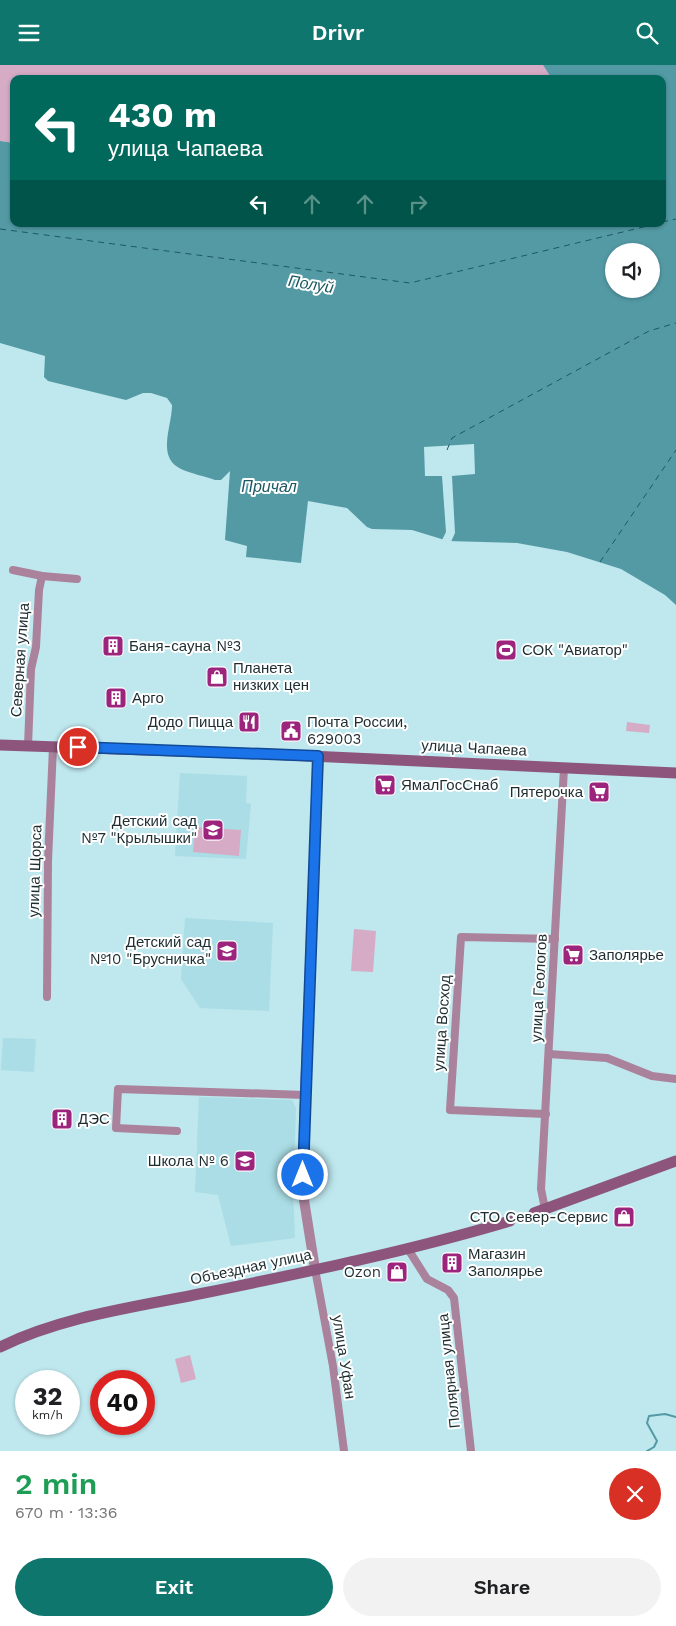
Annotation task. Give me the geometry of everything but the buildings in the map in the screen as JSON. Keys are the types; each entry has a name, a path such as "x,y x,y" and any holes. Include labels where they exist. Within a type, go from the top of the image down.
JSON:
{"main road":[{"name":"улица Чапаева","path":"0,745 318,756 676,773"},
{"path":"539,1211 676,1161"},
{"name":"Объездная улица","path":"0,1347 42,1330 106,1313 408,1249 510,1221"}],"street":[{"path":"13,569 42,576 77,579"},
{"name":"Северная улица","path":"28,746 31,669 36,647 39,590 42,576"},
{"name":"улица Щорса","path":"46,997 48,861 53,747"},
{"path":"315,1269 303,1186 318,756"},
{"name":"улица Геологов","path":"539,1211 546,1114 564,768"},
{"name":"улица Восход","path":"546,1114 450,1110 461,937 555,939"},
{"path":"549,1054 606,1058 652,1076 676,1079"},
{"path":"176,1131 116,1128 118,1089 305,1095"},
{"name":"Полярная улица","path":"408,1249 427,1279 448,1290 454,1299 472,1451"},
{"name":"улица Уфан","path":"315,1269 333,1366 344,1451"}],"shaded area":[{"path":"0,65 543,65 549,75 10,75 10,142 0,141"},
{"path":"627,722 650,725 649,733 626,731"},
{"name":"Детский сад №7 \"Крылышки\"","path":"180,773 247,776 246,803 251,804 246,859 175,856"},
{"path":"195,827 241,830 239,856 193,852"},
{"name":"Детский сад №10 \"Брусничка\"","path":"185,918 273,923 269,1011 200,1008 181,979"},
{"path":"354,929 376,931 373,972 351,971"},
{"path":"3,1038 36,1039 34,1072 1,1070"},
{"name":"Школа № 6","path":"199,1097 292,1100 296,1108 293,1193 295,1238 231,1246 218,1195 195,1192"},
{"path":"190,1355 196,1379 181,1383 175,1359"}],"water":[{"path":"543,65 676,65 676,605 665,595 621,569 567,552 517,543 448,541 412,530 372,529 367,527 347,508 308,501 301,563 246,557 247,546 225,540 230,471 221,480 215,480 181,469 173,464 169,457 167,441 172,405 167,398 151,393 143,393 126,400 48,381 44,377 45,356 0,343 0,141 10,142 10,227 666,227 666,75 549,75"}],"pier":[{"path":"474,444 475,474 452,476 455,533 450,544 441,542 446,532 442,476 425,476 424,447"}],"waterway":[{"path":"647,1451 654,1447 657,1441 647,1423 649,1416 665,1414 676,1417"}],"ferry route":[{"path":"666,221 676,219"},
{"path":"0,229 410,283 643,227"},
{"path":"447,450 452,438 649,331 676,323"},
{"path":"600,562 676,450"}],"place":[{"name":"Баня-сауна №3","path":"113,646"},
{"name":"СОК \"Авиатор\"","path":"506,650"},
{"name":"Планета низких цен","path":"217,677"},
{"name":"Арго","path":"116,698"},
{"name":"Додо Пицца","path":"249,722"},
{"name":"Почта России, 629003","path":"291,731"},
{"name":"ЯмалГосСнаб","path":"385,785"},
{"name":"Пятерочка","path":"599,792"},
{"name":"Детский сад №7 \"Крылышки\"","path":"213,830"},
{"name":"Детский сад №10 \"Брусничка\"","path":"227,951"},
{"name":"Заполярье","path":"573,955"},
{"name":"ДЭС","path":"62,1119"},
{"name":"Школа № 6","path":"245,1161"},
{"name":"СТО Север-Сервис","path":"624,1217"},
{"name":"Магазин Заполярье","path":"452,1263"},
{"name":"Ozon","path":"397,1272"}],"route":[{"path":"78,747 318,756 303,1175"}],"water label":[{"name":"Полуй","path":"311,284"},
{"name":"Причал","path":"269,486"}]}
